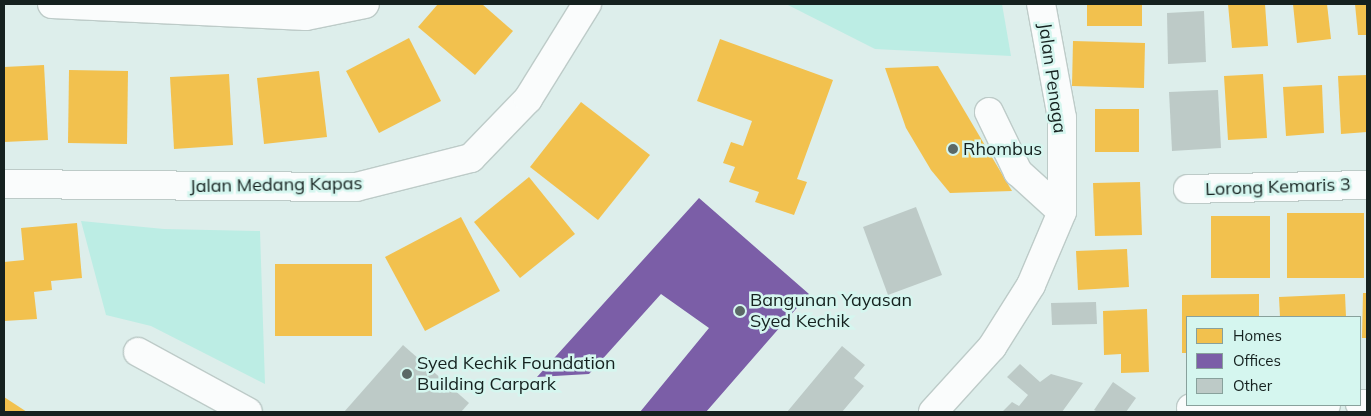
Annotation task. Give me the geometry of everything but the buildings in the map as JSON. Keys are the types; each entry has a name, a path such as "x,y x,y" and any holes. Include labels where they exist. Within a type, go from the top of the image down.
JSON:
{"street":[{"path":"52,4 306,16 365,4"},
{"name":"Jalan Medang Kapas","path":"4,184 356,187 471,158 528,99 587,4"},
{"name":"Jalan Penaga","path":"933,412 997,340 1031,285 1062,212 1062,118 1041,4"},
{"path":"990,112 1018,172 1062,212"},
{"name":"Lorong Kemaris 3","path":"1188,190 1367,185"},
{"path":"138,352 248,412"},
{"path":"1191,408 1281,406"}],"green space":[{"path":"786,4 1002,4 1011,56 875,49"},
{"path":"81,221 164,229 260,231 265,384 151,326 106,315"}],"place":[{"name":"Rhombus","path":"953,149"},
{"name":"Bangunan Yayasan Syed Kechik","path":"740,311"},
{"name":"Syed Kechik Foundation Building Carpark","path":"407,374"}]}
